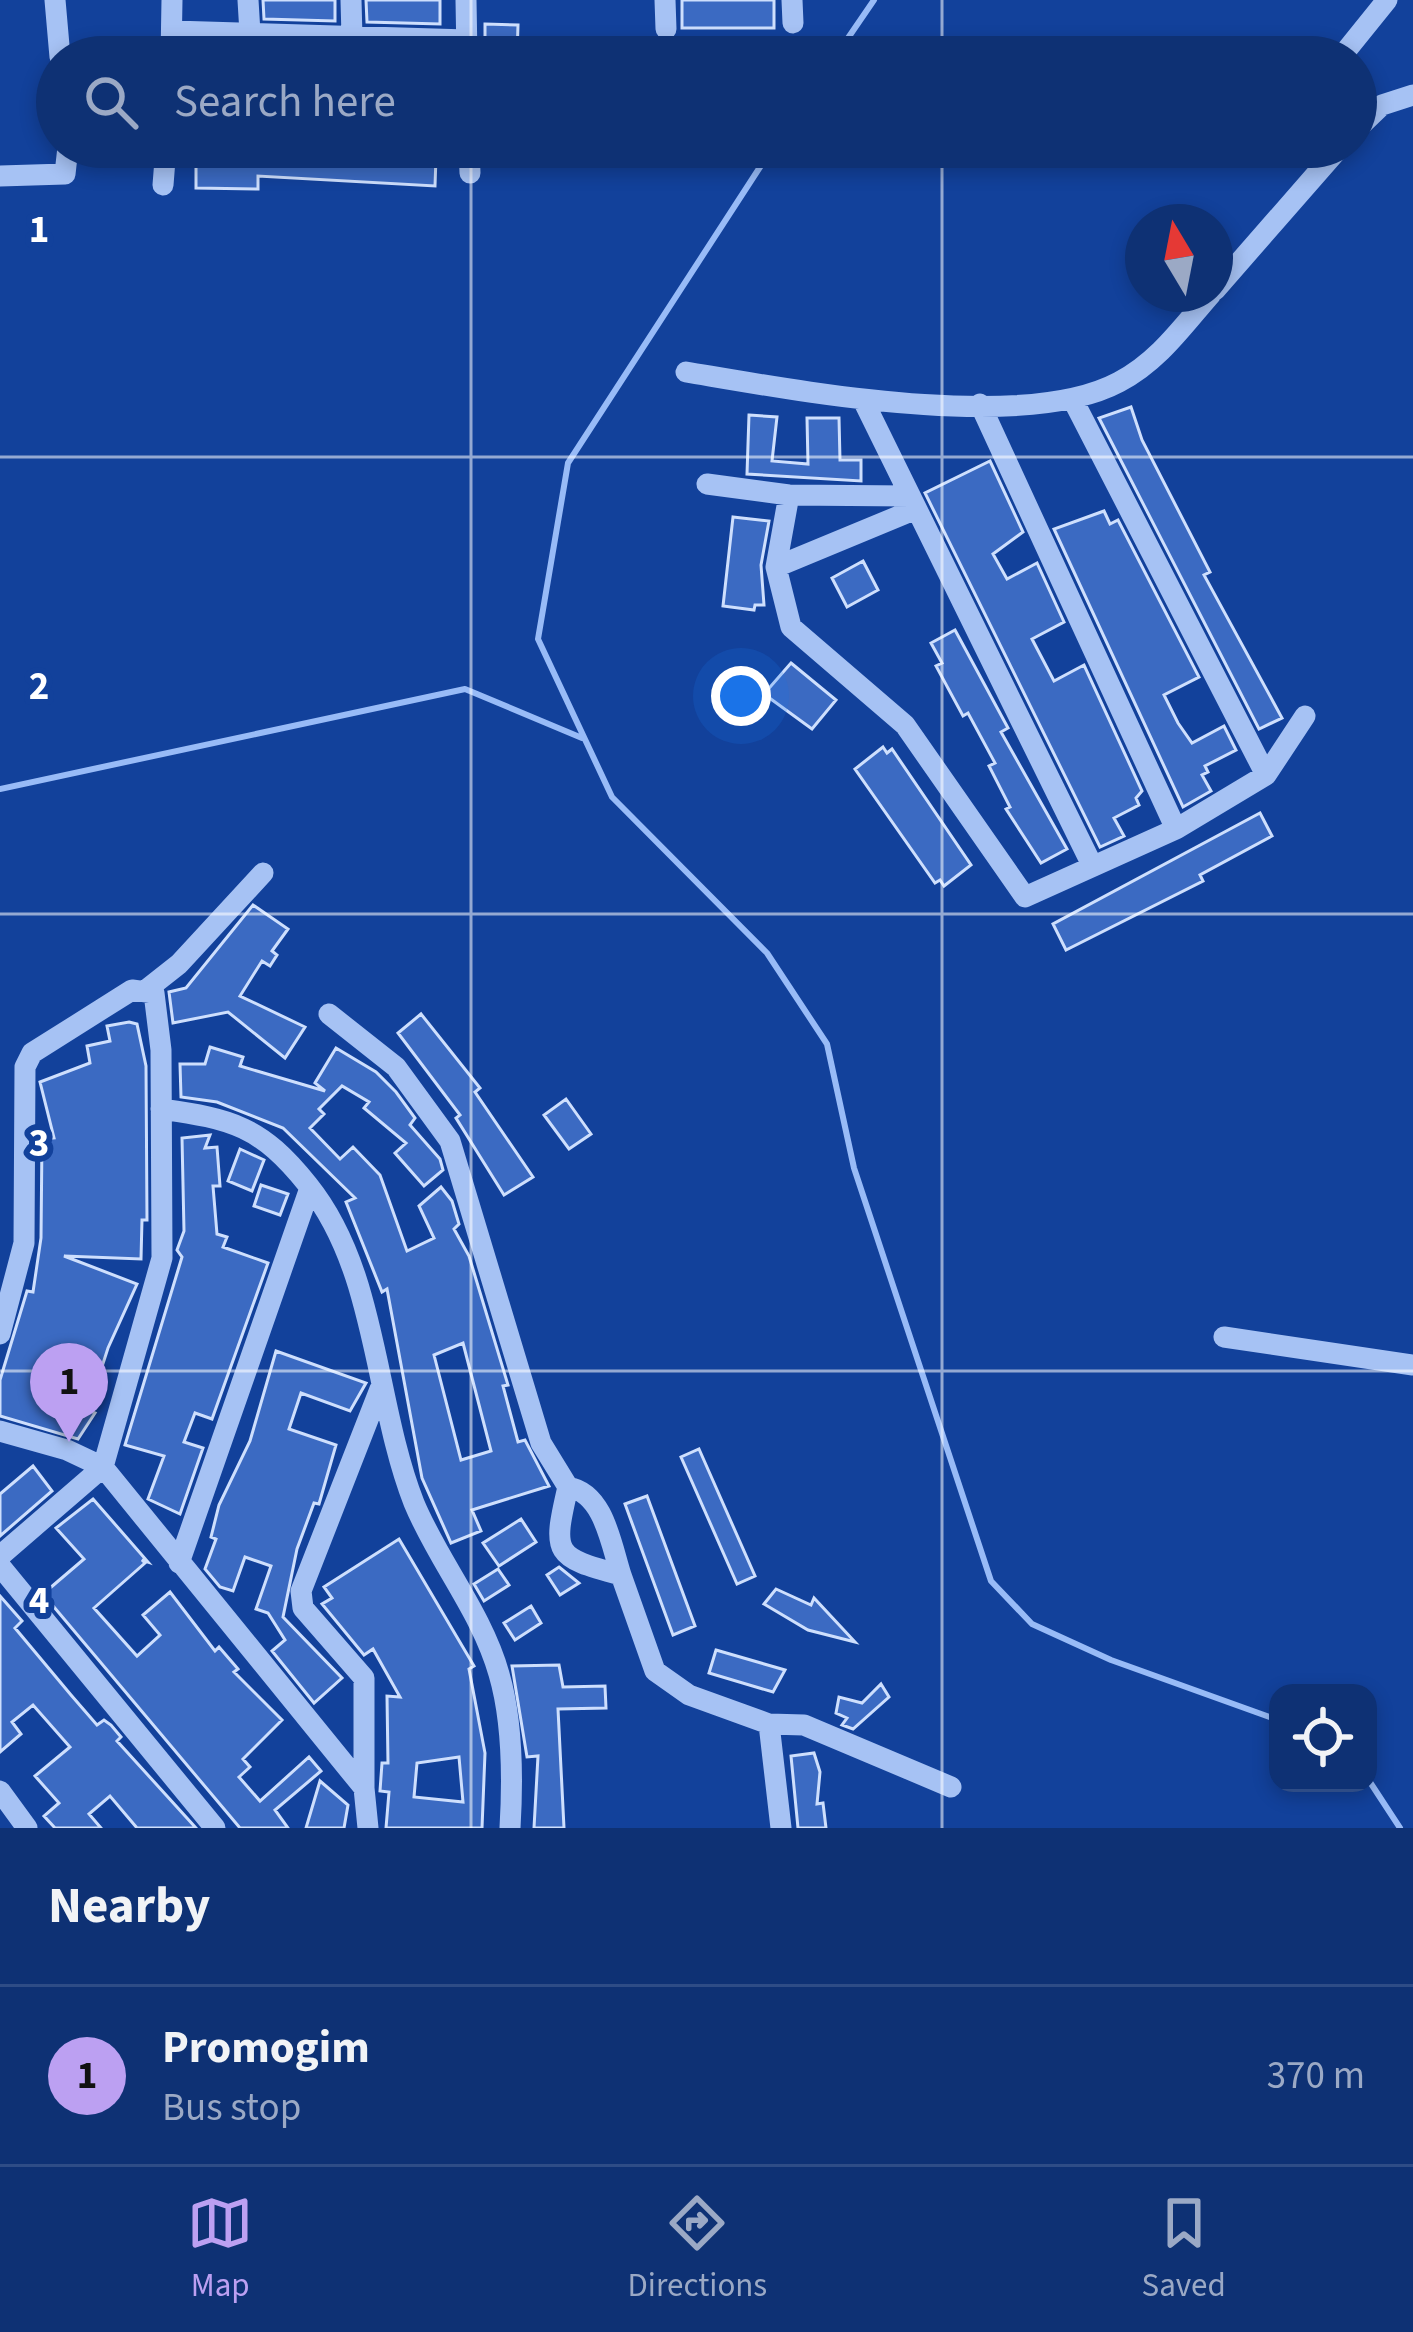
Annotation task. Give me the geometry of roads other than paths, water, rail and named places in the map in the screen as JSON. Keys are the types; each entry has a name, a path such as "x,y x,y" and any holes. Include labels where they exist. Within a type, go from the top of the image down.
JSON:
{"street":[{"path":"55,0 58,36"},
{"path":"172,0 173,36"},
{"path":"248,0 250,33"},
{"path":"351,0 352,36"},
{"path":"466,0 467,36"},
{"path":"665,0 666,29"},
{"path":"1358,36 1387,0"},
{"path":"173,31 326,36"},
{"path":"1377,110 1413,95"},
{"path":"0,176 65,175 66,168"},
{"path":"163,185 164,168"},
{"path":"470,168 470,172"},
{"path":"1233,268 1317,168"},
{"path":"686,372 864,402 1073,400 1119,382 1154,359 1195,312"},
{"path":"1073,400 1266,775"},
{"path":"864,402 1092,865"},
{"path":"980,404 1176,829"},
{"path":"707,484 789,495 913,502"},
{"path":"789,495 776,567 791,627 905,725 1016,890 1033,897 1176,829 1266,775 1305,716"},
{"path":"776,567 913,502"},
{"path":"146,990 179,964 263,873"},
{"path":"0,1334 24,1243 25,1067 32,1053 132,990 154,993 162,1258 103,1468 0,1556"},
{"path":"328,1014 396,1067 449,1141 541,1443 568,1487 558,1531 561,1548 572,1562 621,1575"},
{"path":"161,1109 245,1126 266,1139 310,1188 345,1250 412,1497 500,1678 512,1791 510,1828"},
{"path":"178,1563 310,1188"},
{"path":"1225,1337 1413,1365"},
{"path":"368,1828 364,1678 303,1608 301,1591 380,1389"},
{"path":"0,1431 68,1450 103,1468 364,1788"},
{"path":"568,1487 581,1489 596,1506 656,1671 689,1694 769,1724 804,1725 951,1787"},
{"path":"0,1566 215,1828"},
{"path":"769,1724 781,1828"},
{"path":"0,1791 27,1828"}],"waterway":[{"path":"849,36 874,0"},
{"path":"759,168 568,463 538,639 612,797 767,953 827,1044 854,1168 991,1581 1032,1624 1111,1660 1269,1717"},
{"path":"0,789 465,689 582,738"},
{"path":"1376,1792 1400,1828"}],"place":[{"name":"Promogim","path":"69,1442"}]}
